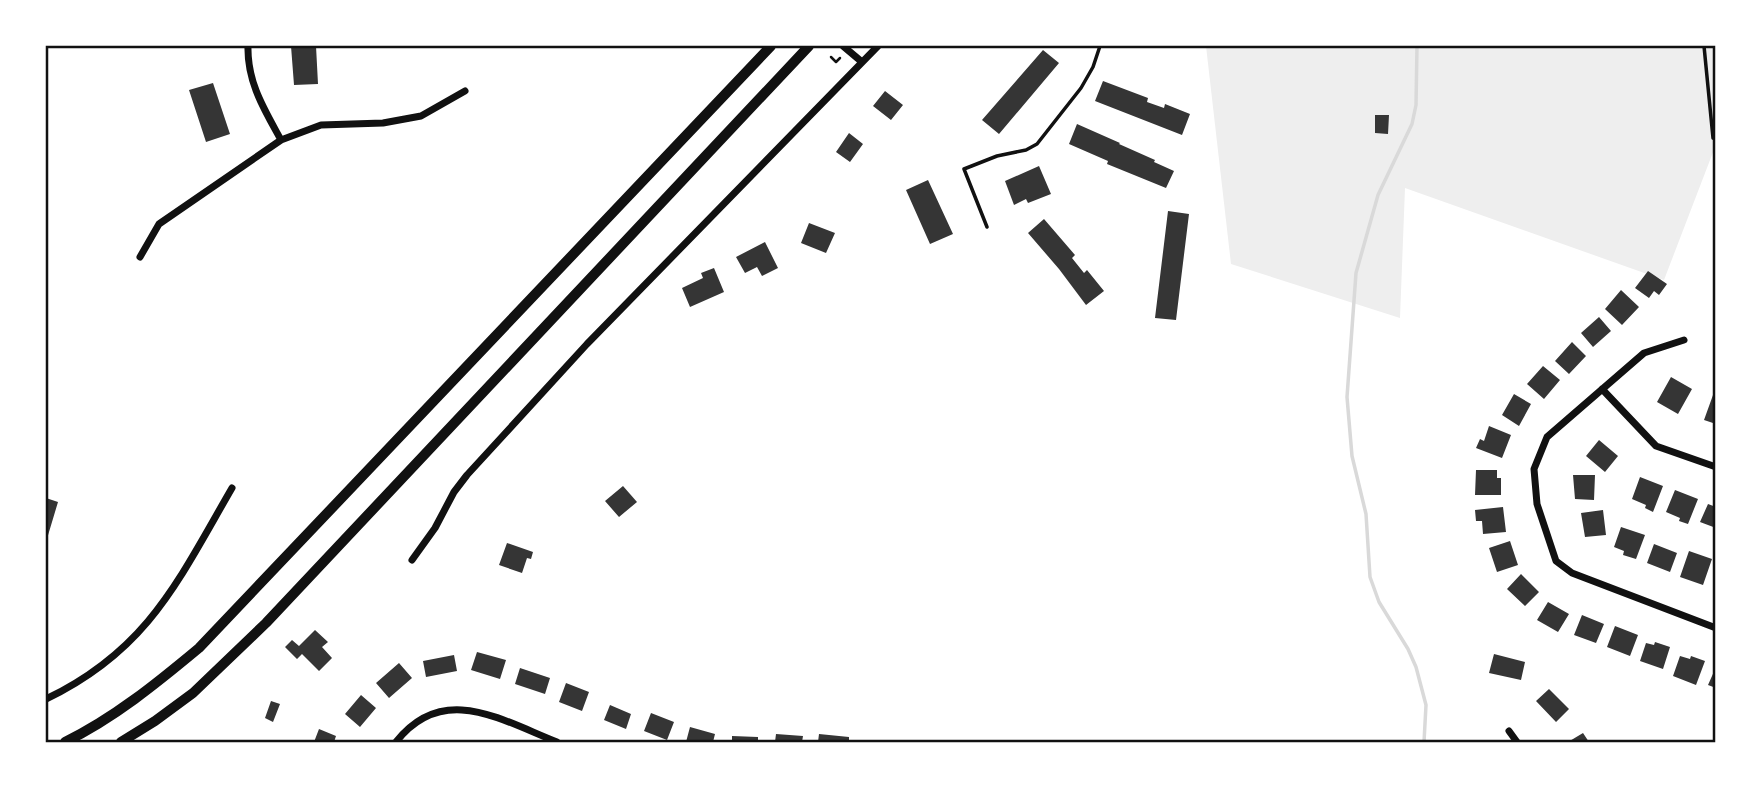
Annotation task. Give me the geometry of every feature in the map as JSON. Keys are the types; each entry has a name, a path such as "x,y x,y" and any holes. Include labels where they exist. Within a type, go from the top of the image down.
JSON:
{"main road":[{"path":"757,61 764,46"},
{"path":"65,743 121,709 199,648 771,46"},
{"path":"121,743 193,693 266,623 809,46"}],"street":[{"path":"248,46 248,63 254,88 281,140"},
{"path":"843,46 862,62"},
{"path":"412,560 467,475 587,344 878,46"},
{"path":"139,257 159,224 281,140 321,125 383,123 421,116 465,91"},
{"path":"1684,340 1644,353 1547,437 1534,469 1537,504 1556,561 1572,573 1716,628"},
{"path":"1602,389 1656,446 1716,467"},
{"path":"46,699 84,679 139,634 171,592 232,488"},
{"path":"396,743 423,717 447,711 477,710 557,743"},
{"path":"1508,732 1517,743"}],"lane":[{"path":"988,227 964,169 1006,153 1026,150 1037,144 1088,78 1100,46"},
{"path":"1704,46 1713,138 1716,139"}],"path":[{"path":"831,57 836,62 840,58"}],"shaded area":[{"path":"1206,46 1715,46 1715,147 1664,280 1405,188 1400,318 1231,264"}],"building":[{"path":"291,46 316,46 318,84 294,85"},
{"path":"1043,50 1059,63 999,134 982,120"},
{"path":"1103,81 1148,98 1147,102 1164,108 1165,104 1190,114 1182,135 1095,101"},
{"path":"213,83 230,134 206,142 189,90"},
{"path":"885,91 903,105 891,120 873,106"},
{"path":"1375,115 1389,115 1388,134 1375,133"},
{"path":"1077,124 1174,171 1166,188 1107,164 1108,161 1069,144"},
{"path":"849,133 863,144 850,162 836,152"},
{"path":"1039,166 1051,194 1028,203 1026,199 1014,205 1005,181"},
{"path":"928,180 953,234 930,244 906,190"},
{"path":"1168,211 1189,214 1176,320 1155,318"},
{"path":"1044,219 1075,255 1072,258 1084,273 1087,270 1104,291 1086,305 1028,233"},
{"path":"809,223 835,233 826,253 801,243"},
{"path":"765,242 778,268 762,276 757,267 745,273 736,257"},
{"path":"714,268 724,292 690,307 682,288 703,278 701,273"},
{"path":"1648,271 1667,284 1659,295 1654,291 1649,298 1635,288"},
{"path":"1621,290 1639,307 1622,325 1605,309"},
{"path":"1599,317 1611,331 1593,347 1581,333"},
{"path":"1572,342 1586,356 1569,374 1555,361"},
{"path":"1543,366 1560,380 1544,399 1527,384"},
{"path":"1671,377 1692,389 1678,414 1657,402"},
{"path":"1514,394 1531,404 1519,426 1502,415"},
{"path":"1713,395 1716,396 1716,424 1704,420"},
{"path":"1489,426 1511,435 1502,458 1476,448 1480,439 1484,441"},
{"path":"1599,440 1618,456 1605,472 1586,456"},
{"path":"1476,470 1497,470 1497,478 1501,478 1501,495 1475,495"},
{"path":"1573,475 1595,475 1594,500 1575,499"},
{"path":"1640,477 1663,486 1653,512 1645,508 1646,505 1632,499"},
{"path":"623,486 637,502 619,517 605,501"},
{"path":"1675,490 1698,499 1688,524 1666,512"},
{"path":"46,498 58,502 46,542"},
{"path":"1708,504 1716,507 1716,528 1700,522"},
{"path":"1503,507 1506,532 1483,534 1482,521 1476,521 1475,510"},
{"path":"1603,510 1606,535 1585,537 1581,513"},
{"path":"1621,527 1645,535 1636,559 1623,555 1624,551 1614,547"},
{"path":"1510,541 1518,565 1497,572 1489,548"},
{"path":"507,543 533,552 531,559 527,558 522,573 499,565"},
{"path":"1654,544 1677,553 1670,572 1647,563"},
{"path":"1689,551 1712,559 1703,585 1680,577"},
{"path":"1521,574 1539,592 1525,606 1507,589"},
{"path":"1548,602 1569,614 1558,632 1537,620"},
{"path":"1582,615 1604,624 1596,643 1574,635"},
{"path":"1615,626 1638,635 1630,656 1607,647"},
{"path":"315,630 328,642 322,647 332,658 319,671 302,654 297,659 285,647 292,640 299,646"},
{"path":"1655,642 1670,647 1663,669 1640,661 1646,643 1654,645"},
{"path":"477,652 506,660 500,679 471,670"},
{"path":"1494,654 1525,662 1521,680 1489,673"},
{"path":"454,655 457,671 426,677 423,661"},
{"path":"1680,656 1690,659 1691,656 1705,661 1696,685 1673,676"},
{"path":"399,663 412,678 389,698 376,683"},
{"path":"1716,667 1716,688 1708,685"},
{"path":"520,668 550,678 545,694 515,684"},
{"path":"566,683 589,692 582,711 559,702"},
{"path":"1549,689 1569,709 1556,722 1536,701"},
{"path":"361,695 376,708 360,727 345,714"},
{"path":"271,701 280,704 273,722 265,718"},
{"path":"610,705 631,714 626,729 604,720"},
{"path":"651,713 674,722 667,740 644,731"},
{"path":"690,727 715,734 713,742 686,742"},
{"path":"319,729 336,736 334,742 314,742"},
{"path":"1583,733 1589,742 1568,742"},
{"path":"776,734 803,736 802,742 775,742"},
{"path":"819,734 849,737 849,742 818,742"},
{"path":"732,736 758,737 758,742 732,742"}],"waterway":[{"path":"1417,46 1416,105 1412,124 1378,195 1356,273 1347,397 1352,456 1366,514 1370,577 1379,602 1416,667 1426,705 1424,742"}]}
